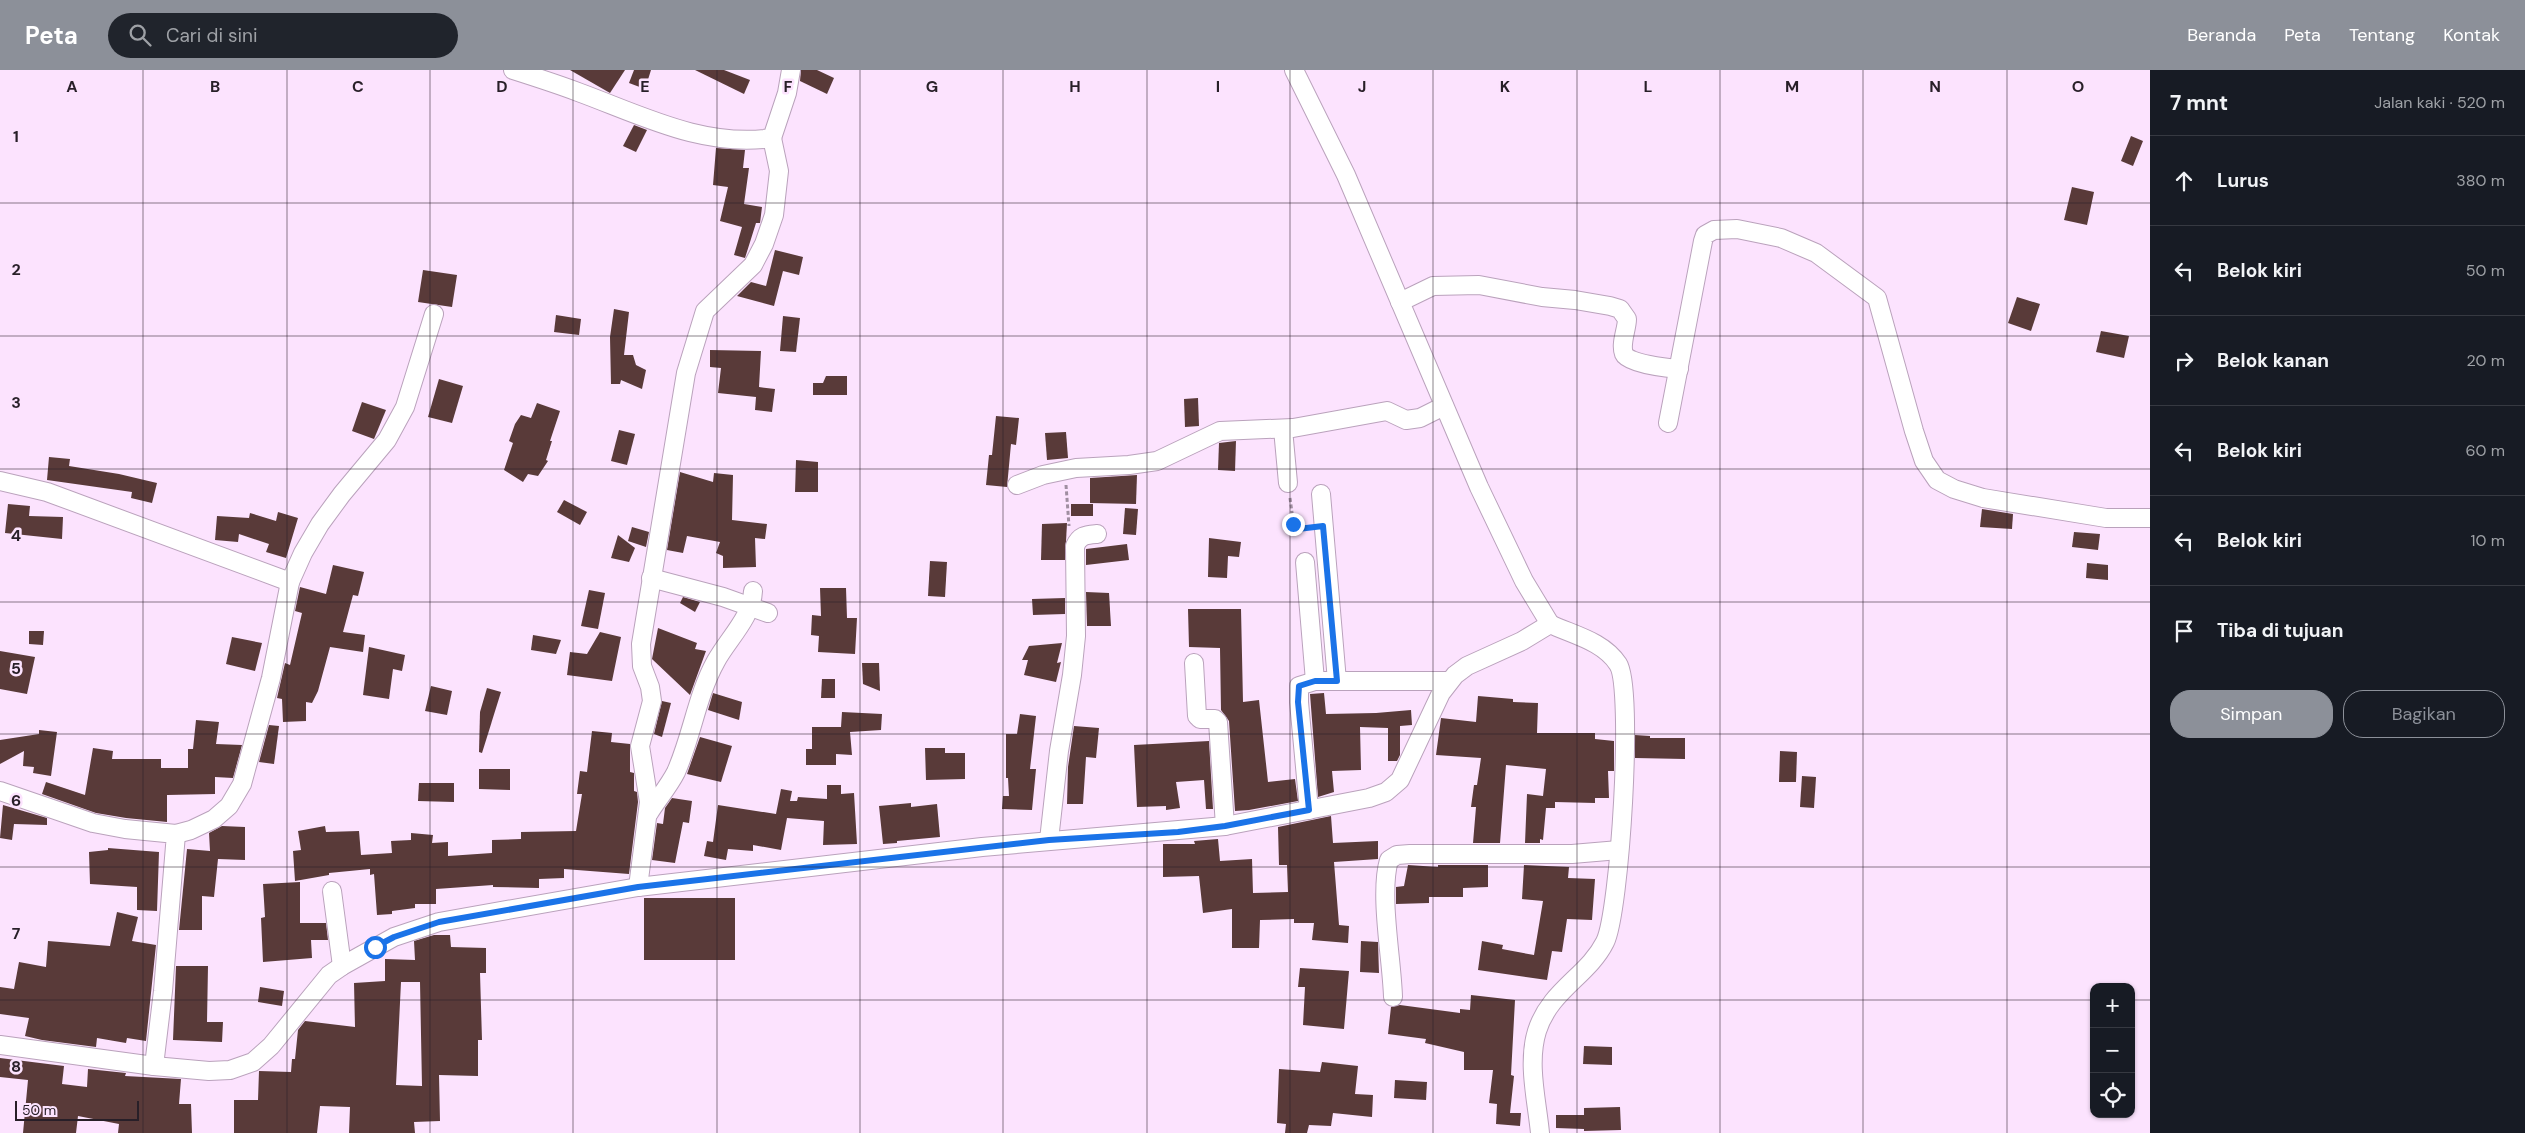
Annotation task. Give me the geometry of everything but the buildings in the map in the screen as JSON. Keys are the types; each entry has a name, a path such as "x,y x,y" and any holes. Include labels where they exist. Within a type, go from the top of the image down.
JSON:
{"street":[{"path":"513,70 578,92 664,125 735,140 772,138"},
{"path":"638,887 649,814 648,785 640,746 652,694 642,666 641,651 651,578 686,373 705,311 753,265 764,244 774,215 780,171 772,138 787,93 791,70"},
{"path":"1294,70 1346,174 1444,406 1524,581 1550,624 1598,646 1611,655 1623,675 1624,756 1619,850 1611,928 1605,944 1554,998 1537,1029 1532,1049 1540,1133"},
{"path":"1668,423 1705,235 1714,230 1737,228 1781,238 1816,253 1877,298 1924,461 1936,480 1954,489 1983,498 2106,518 2150,518"},
{"path":"1400,302 1433,286 1478,285 1542,297 1610,306 1620,309 1627,319 1623,347 1623,353 1627,358 1641,363 1679,369"},
{"path":"0,791 93,823 125,829 176,834 191,830 214,819 229,806 247,775 271,678 290,582 303,552 320,524 342,494 387,440 404,407 434,314"},
{"path":"1017,485 1065,470 1157,461 1220,431 1283,429 1387,412 1392,412 1401,420 1413,420 1444,406"},
{"path":"1283,429 1288,483"},
{"path":"0,480 47,492 290,582"},
{"path":"1321,494 1337,681"},
{"path":"1049,840 1059,751 1072,675 1076,636 1074,552 1078,539 1083,535 1097,534"},
{"path":"1305,562 1315,681"},
{"path":"651,578 751,598 768,613"},
{"path":"649,814 675,773 713,669 738,629 751,598"},
{"path":"0,1045 154,1066 209,1071 230,1070 253,1062 271,1046 329,975 394,937 439,922 638,887 1049,840 1225,826 1369,798 1393,788 1400,780 1448,681 1466,666 1522,641 1550,624"},
{"path":"1194,662 1198,716 1200,719 1215,719 1218,722 1225,826"},
{"path":"1309,810 1298,693 1299,686 1315,681 1448,681"},
{"path":"154,1066 163,991 176,834"},
{"path":"1393,998 1387,869 1390,860 1397,855 1419,853 1572,854 1619,850"},
{"path":"332,891 342,966"}],"path":[{"path":"1065,470 1067,505 1074,552"},
{"path":"1288,483 1295,529 1323,526"}],"route":[{"path":"375,947 394,937 439,922 638,887 1049,840 1178,832 1225,826 1309,810 1298,702 1299,686 1315,681 1337,681 1323,526 1295,529 1293,524"}]}
